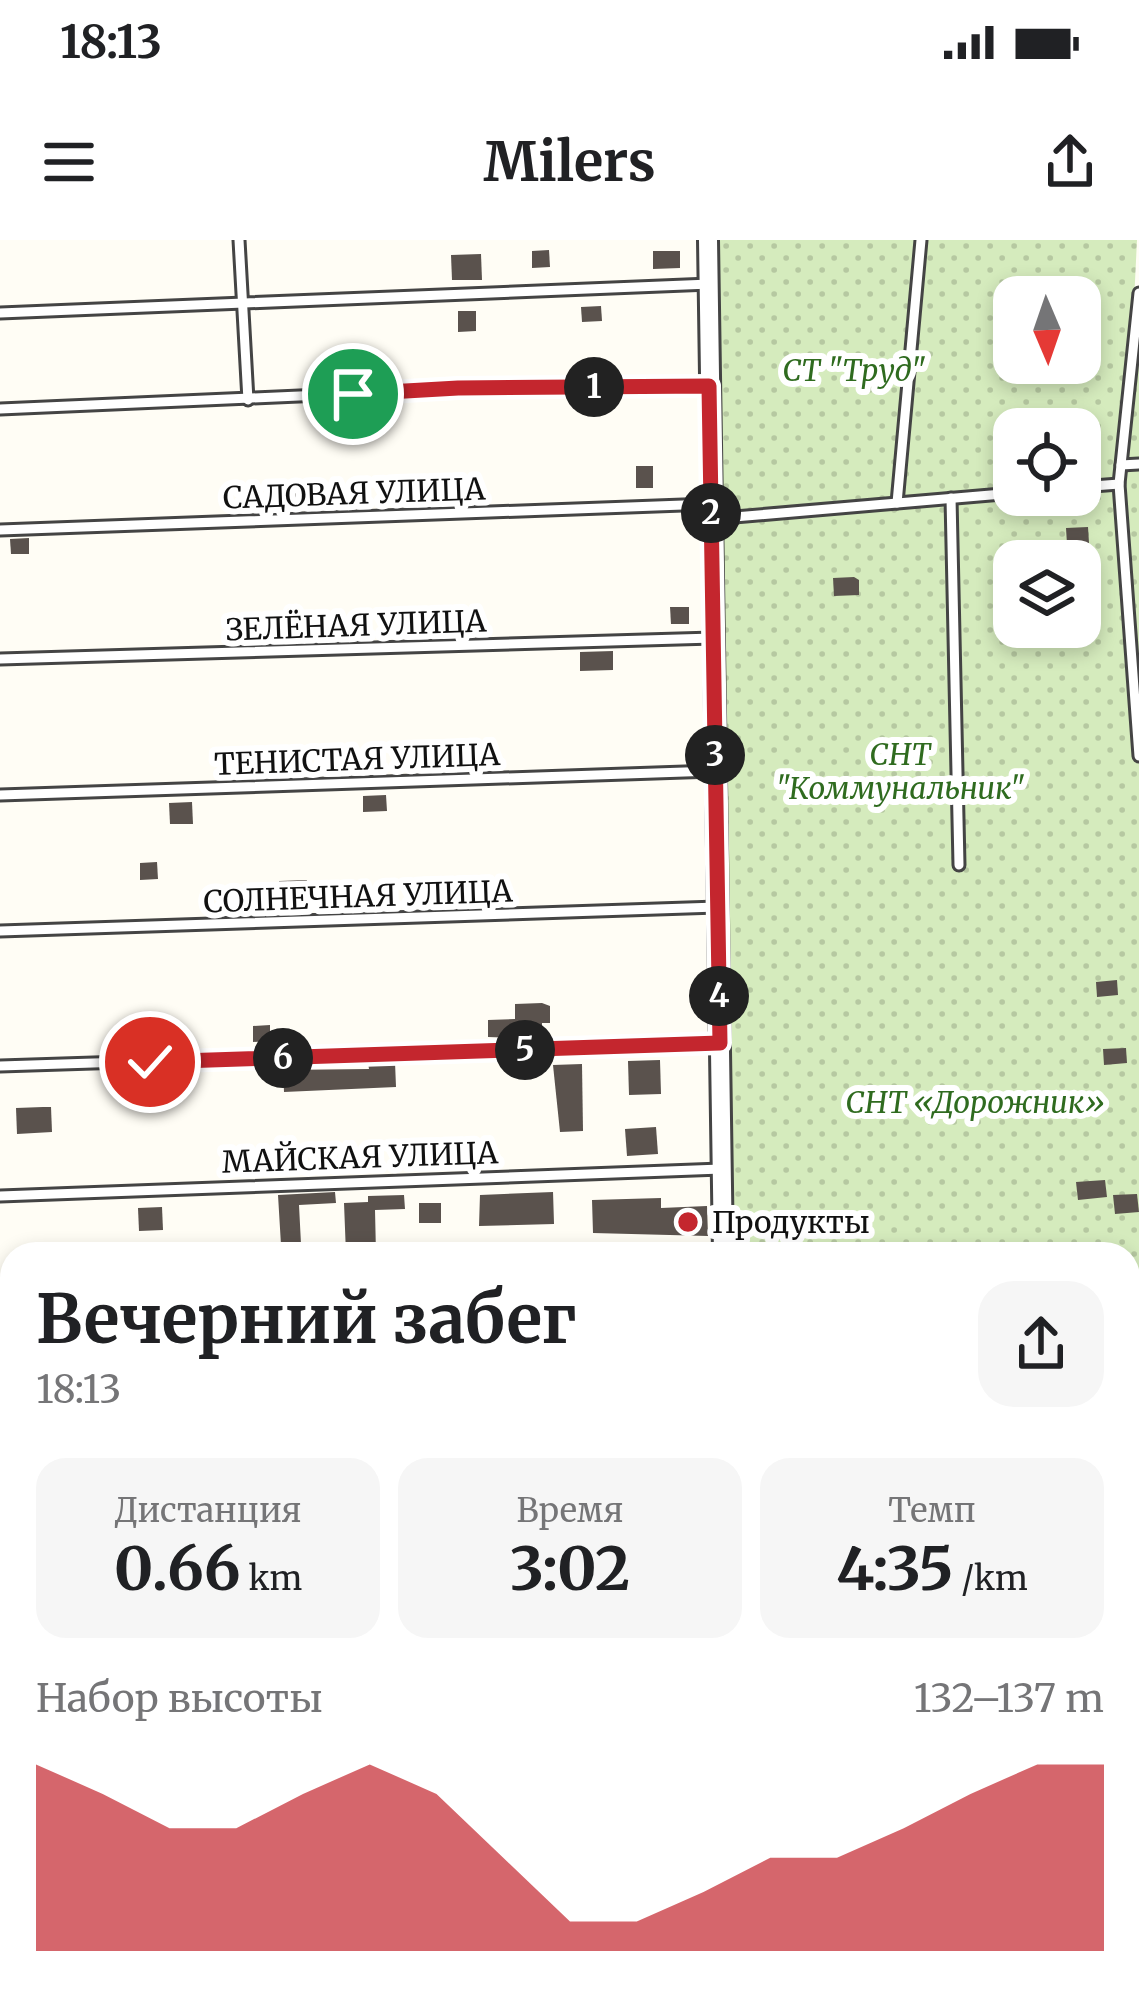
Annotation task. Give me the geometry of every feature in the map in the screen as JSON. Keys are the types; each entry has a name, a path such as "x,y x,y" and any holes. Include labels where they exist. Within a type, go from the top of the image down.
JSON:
{"street":[{"path":"707,240 723,1242"}],"lane":[{"path":"239,240 248,400"},
{"path":"897,503 921,240"},
{"path":"0,314 710,284"},
{"path":"1139,293 1119,484 1133,596 1139,756"},
{"path":"0,409 458,388 709,386"},
{"path":"1121,465 1139,464"},
{"path":"1101,485 1119,484"},
{"name":"САДОВАЯ УЛИЦА","path":"0,530 711,512 993,495"},
{"path":"951,499 958,866"},
{"name":"ЗЕЛЁНАЯ УЛИЦА","path":"0,659 713,638"},
{"name":"ТЕНИСТАЯ УЛИЦА","path":"0,795 715,771"},
{"name":"СОЛНЕЧНАЯ УЛИЦА","path":"0,931 717,907"},
{"path":"0,1066 720,1043"},
{"name":"МАЙСКАЯ УЛИЦА","path":"0,1196 722,1169"}],"green space":[{"name":"СТ \"Труд\"","path":"719,240 1137,240 1116,480 1101,481 1101,408 993,408 993,490 715,513"},
{"path":"1139,293 1139,1242 729,1242 711,519 993,497 993,516 1101,516 1101,485 1118,484"}],"building":[{"path":"549,250 550,267 532,268 532,251"},
{"path":"653,251 680,251 680,268 653,269"},
{"path":"481,254 482,280 452,280 451,255"},
{"path":"601,306 602,321 582,322 581,307"},
{"path":"458,311 476,311 476,331 458,332"},
{"path":"376,412 377,437 358,438 357,413"},
{"path":"636,466 653,466 653,488 636,488"},
{"path":"443,479 444,495 425,496 424,480"},
{"path":"275,484 299,484 299,504 275,505"},
{"path":"1088,527 1089,540 1067,540 1066,528"},
{"path":"29,538 29,554 11,554 10,539"},
{"path":"833,578 859,580 859,595 834,596"},
{"path":"670,607 689,607 689,624 671,624"},
{"path":"613,651 613,670 580,671 580,652"},
{"path":"386,795 387,811 363,812 363,796"},
{"path":"192,802 193,824 170,824 169,803"},
{"path":"157,862 158,879 140,880 140,863"},
{"path":"307,880 308,912 280,913 279,881"},
{"path":"1117,980 1118,995 1097,997 1096,982"},
{"path":"515,1004 550,1006 550,1023 542,1023 542,1039 488,1037 488,1020 515,1019"},
{"path":"270,1025 270,1041 253,1042 253,1026"},
{"path":"1126,1048 1127,1063 1104,1065 1103,1049"},
{"path":"660,1060 661,1094 629,1095 628,1061"},
{"path":"395,1062 396,1087 284,1092 283,1070 369,1069 368,1063"},
{"path":"582,1064 583,1131 560,1132 553,1065"},
{"path":"51,1107 52,1132 17,1134 16,1108"},
{"path":"656,1127 658,1154 627,1156 625,1129"},
{"path":"493,1146 494,1164 446,1170 445,1150"},
{"path":"1105,1180 1107,1197 1078,1200 1076,1182"},
{"path":"335,1192 336,1203 299,1205 301,1242 281,1242 278,1195"},
{"path":"553,1192 554,1224 479,1226 480,1195"},
{"path":"1137,1194 1139,1212 1115,1214 1113,1195"},
{"path":"404,1195 405,1209 375,1210 376,1242 346,1242 344,1203 368,1202 368,1196"},
{"path":"661,1198 661,1208 707,1206 708,1236 593,1233 592,1200"},
{"path":"419,1203 441,1203 441,1223 419,1223"},
{"path":"162,1207 163,1230 139,1231 138,1208"}],"place":[{"name":"Продукты","path":"688,1222"}],"route":[{"path":"150,1062 720,1043 709,386 458,388 353,394"}],"park label":[{"name":"СНТ \"Коммунальник\"","path":"900,771"},
{"name":"СНТ «Дорожник»","path":"975,1102"}]}
